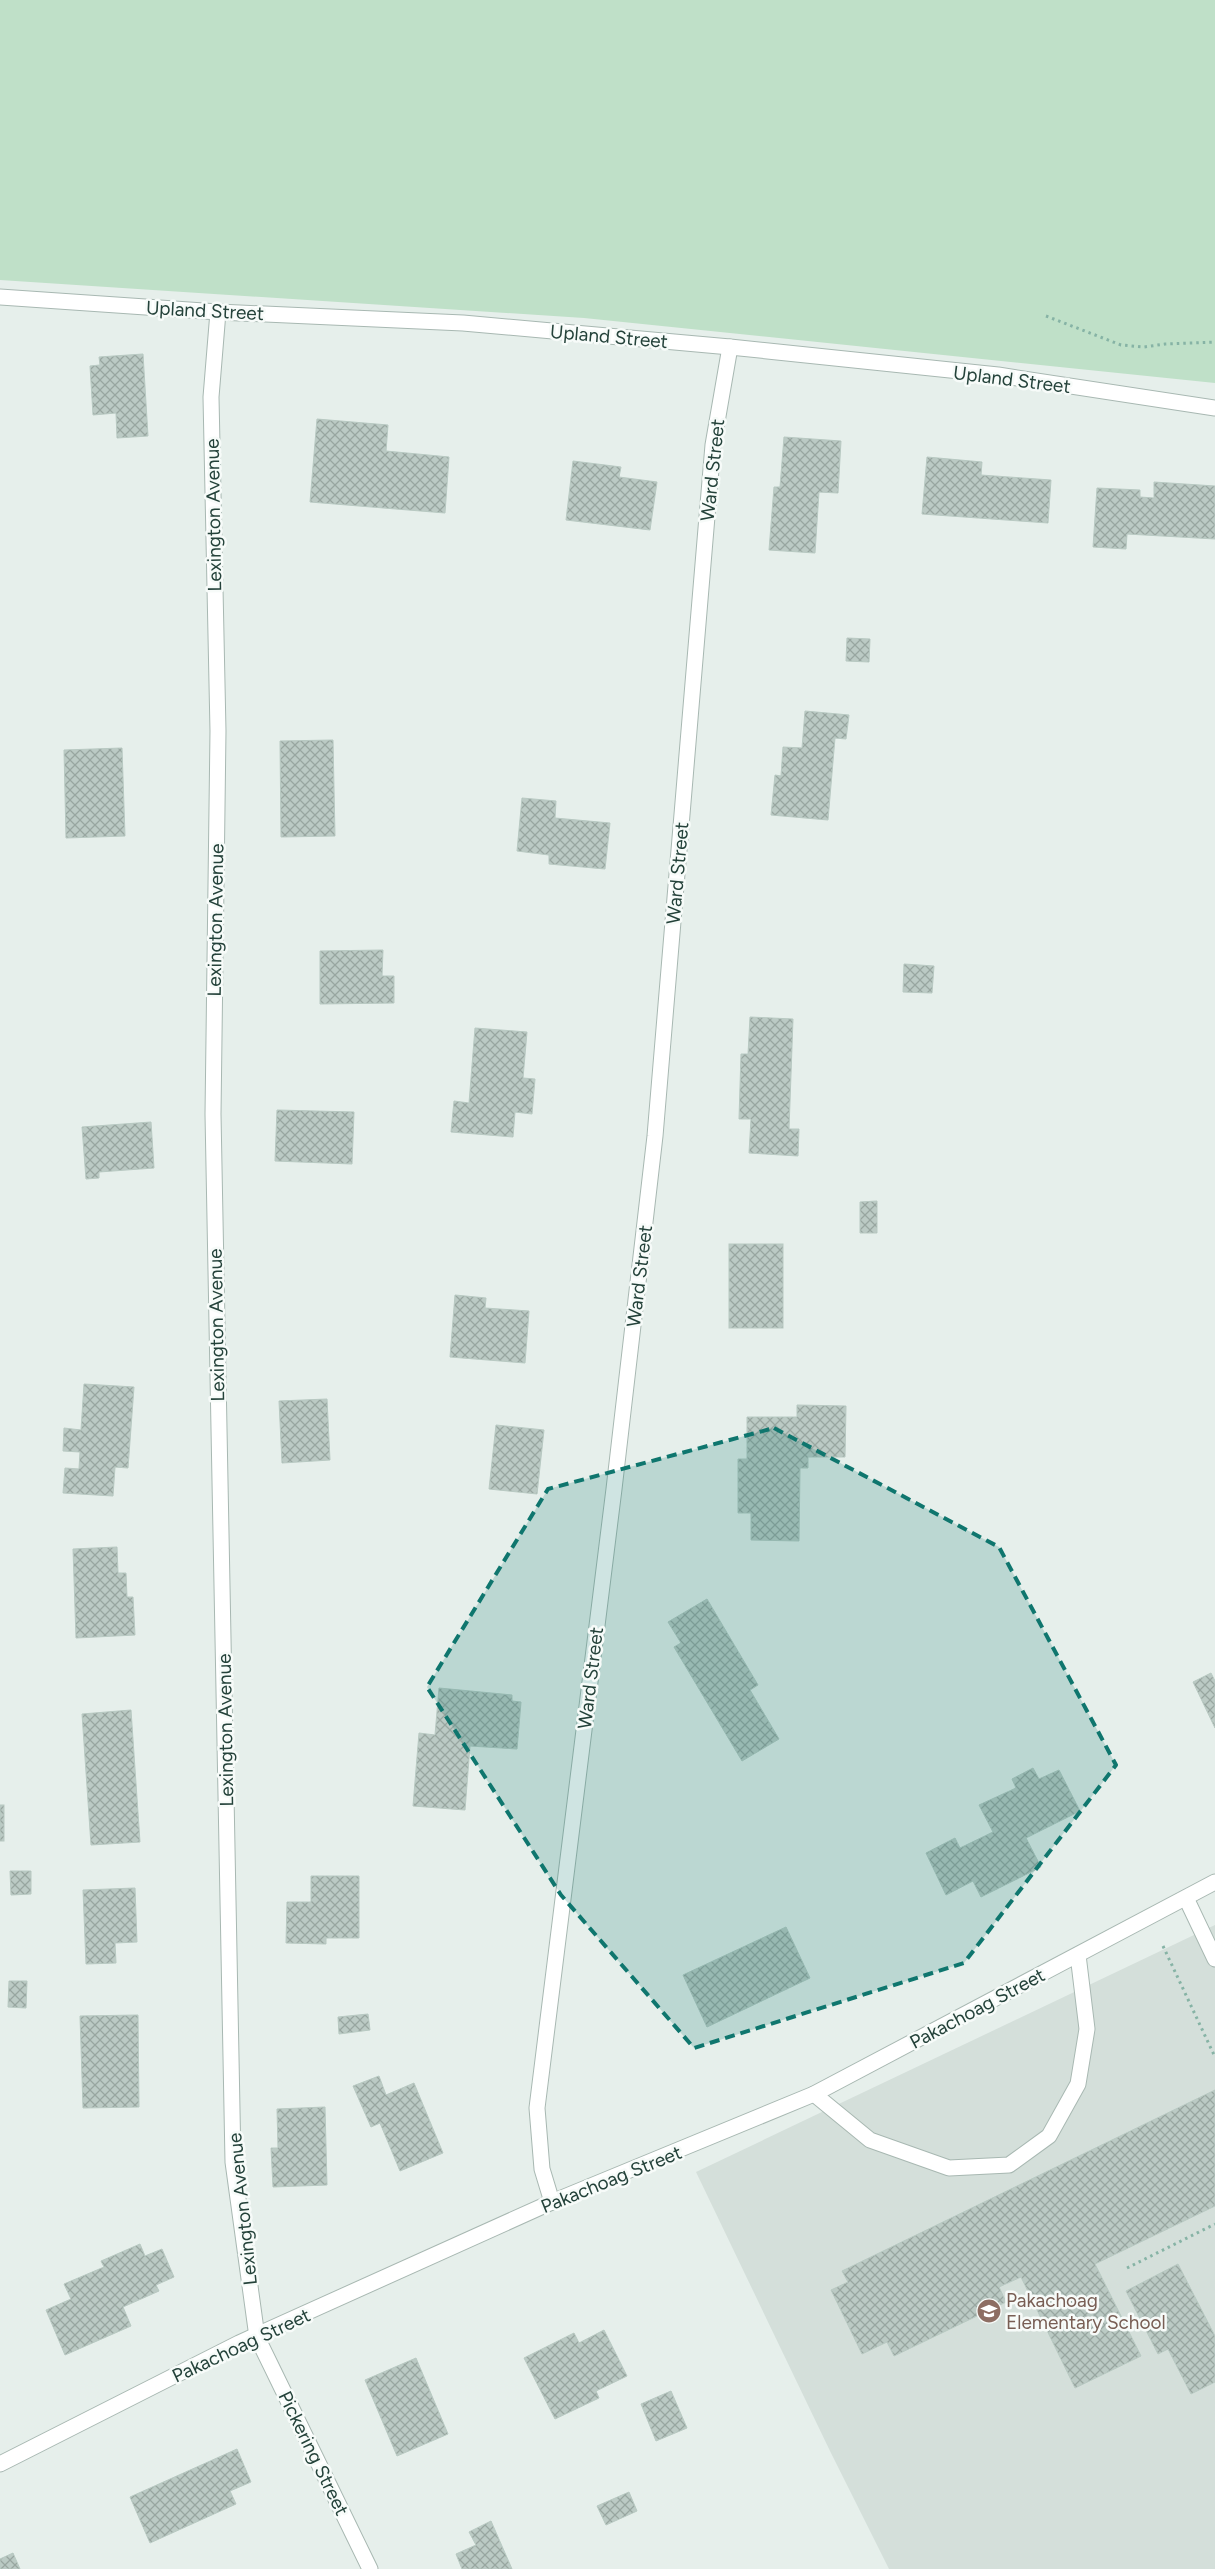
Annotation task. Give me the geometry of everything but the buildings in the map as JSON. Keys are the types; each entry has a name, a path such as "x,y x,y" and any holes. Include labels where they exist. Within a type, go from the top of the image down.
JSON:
{"street":[{"name":"Upland Street","path":"0,297 218,312 462,323 730,347 998,375 1215,408"},
{"name":"Lexington Avenue","path":"218,312 211,398 218,731 212,1114 233,2162 257,2337"},
{"name":"Ward Street","path":"552,2202 542,2169 537,2108 614,1489 655,1136 713,445 730,347"},
{"name":"Pakachoag Street","path":"0,2464 239,2343 257,2337 552,2202 814,2094 1215,1882"},
{"path":"1186,1898 1215,1958"},
{"path":"814,2094 870,2140 949,2168 1009,2165 1049,2136 1078,2084 1087,2029 1078,1955"},
{"name":"Pickering Street","path":"257,2337 370,2569"}],"path":[{"path":"1046,316 1121,344 1144,347 1215,342"},
{"path":"1163,1946 1215,2057"},
{"path":"1127,2268 1215,2224"}],"highlighted area":[{"path":"774,1428 999,1547 1116,1765 964,1963 694,2048 561,1895 427,1687 548,1489"}],"shaded area":[{"name":"Pakachoag Elementary School","path":"1215,1925 1215,2569 889,2569 696,2172"}],"green space":[{"path":"0,0 1215,0 1215,383 584,318 0,280"}],"place":[{"name":"Pakachoag Elementary School","path":"989,2311"}]}
